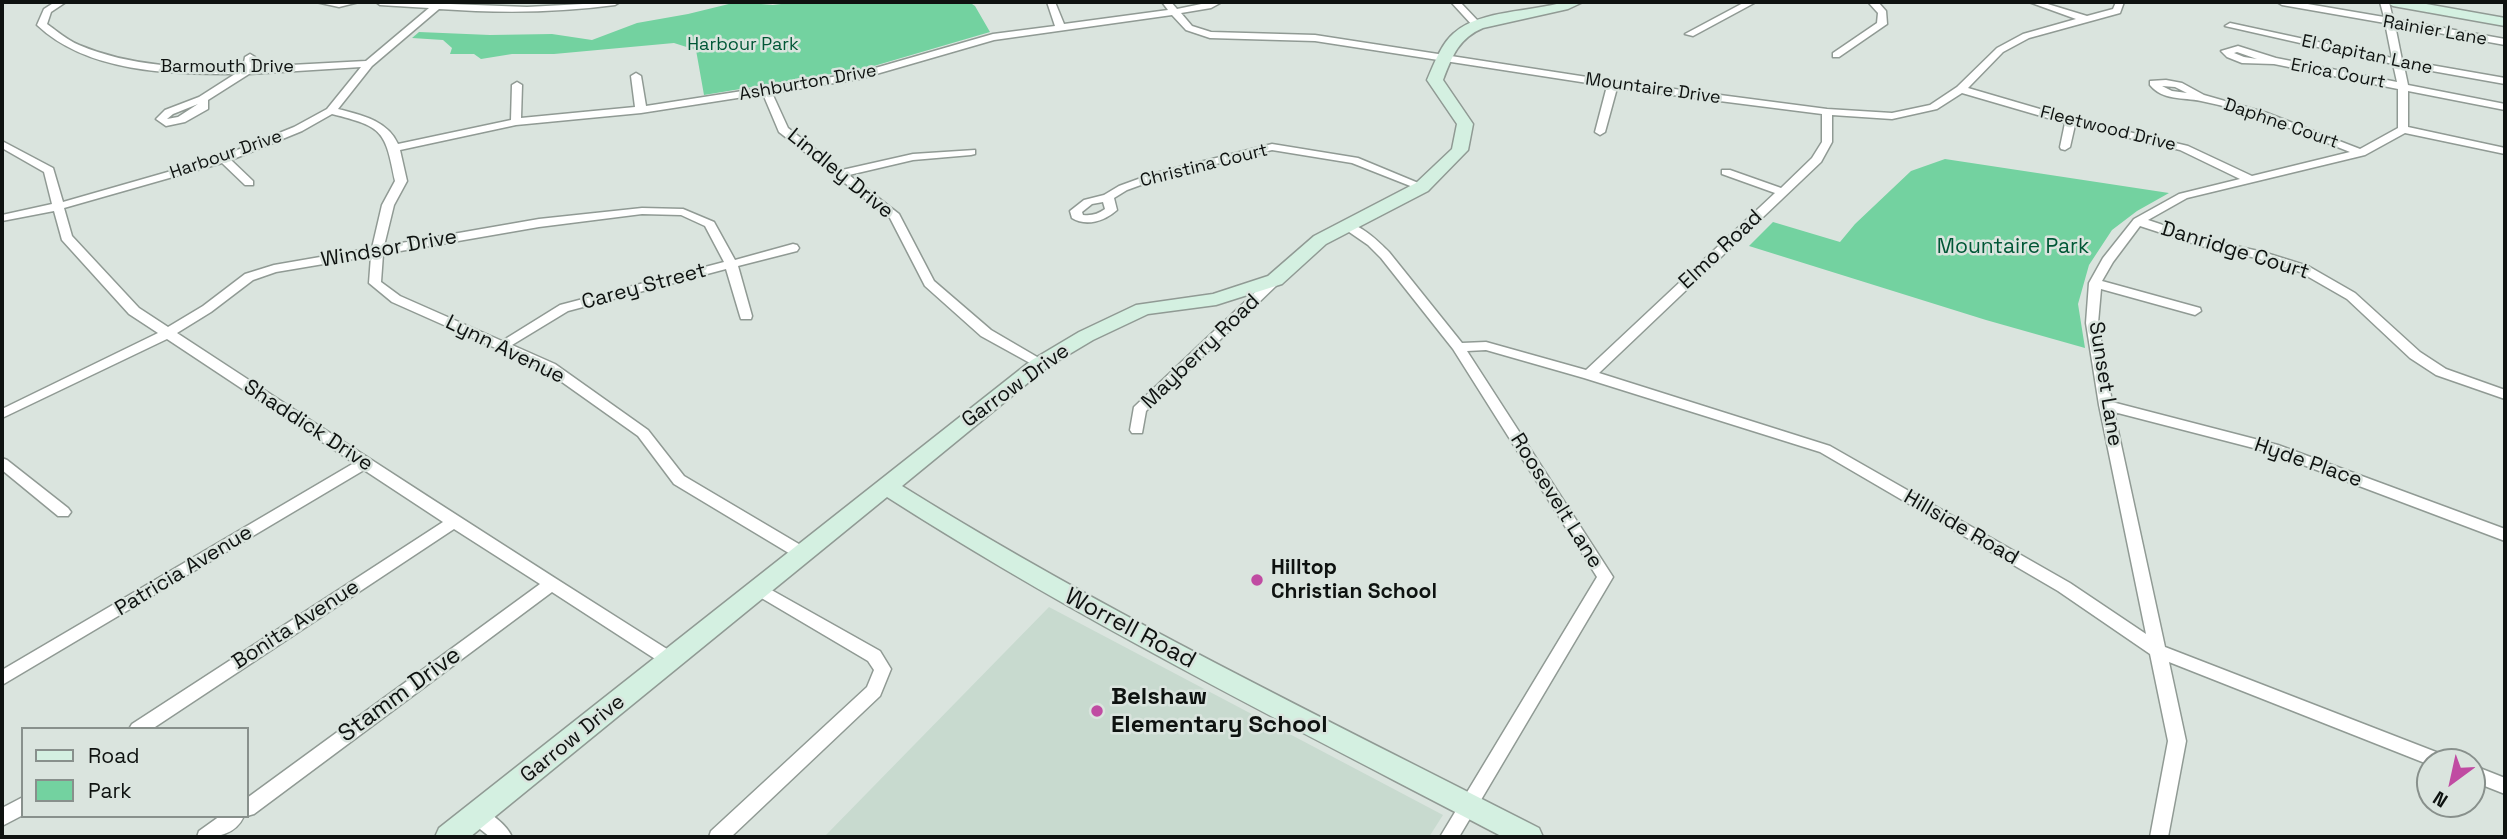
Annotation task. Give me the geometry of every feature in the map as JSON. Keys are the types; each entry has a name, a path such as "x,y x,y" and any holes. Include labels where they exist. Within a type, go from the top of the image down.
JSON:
{"street":[{"name":"Barmouth Drive","path":"61,2 47,11 42,25 55,37 107,59 142,66 189,70 369,64"},
{"path":"321,2 339,5 354,2"},
{"path":"380,2 441,4 460,9 565,8 615,2"},
{"path":"1051,2 1060,28"},
{"name":"Mountaire Drive","path":"1166,2 1189,27 1210,35 1315,38 1613,84 1827,113 1892,116 1933,107 1961,89 2000,50 2026,36 2117,11 2120,2"},
{"name":"Ashburton Drive","path":"394,148 516,122 641,110 767,92 894,67 993,37 1173,12 1218,2"},
{"path":"1455,2 1476,24 1531,15 1576,2"},
{"path":"1690,34 1751,2"},
{"path":"1836,55 1882,24 1883,13 1873,2"},
{"path":"2033,2 2085,19"},
{"name":"Rainier Lane","path":"2283,2 2505,42"},
{"path":"2385,2 2403,86 2403,129 2505,151"},
{"path":"2393,2 2505,20"},
{"path":"2419,2 2505,20"},
{"name":"Harbour Drive","path":"2,218 60,206 224,159 298,129 331,111 369,64 441,4"},
{"name":"Garrow Drive","path":"449,837 672,661 1039,364 1086,336 1143,309 1216,299 1275,280 1320,240 1422,187 1460,150 1465,124 1435,80 1459,34 1476,24"},
{"name":"El Capitan Lane","path":"2230,26 2396,62 2505,81"},
{"path":"203,99 248,70 250,57"},
{"name":"Erica Court","path":"2274,61 2505,107"},
{"path":"636,76 641,110"},
{"path":"1600,132 1613,84"},
{"path":"516,122 517,85"},
{"name":"Fleetwood Drive","path":"1961,89 2071,121 2184,148 2250,179"},
{"name":"Lindley Drive","path":"767,92 783,130 895,216 929,283 986,333 1039,364"},
{"name":"Daphne Court","path":"2200,97 2285,122 2361,153"},
{"path":"331,111 365,119 388,134 394,148"},
{"name":"Elmo Road","path":"1589,375 1817,160 1827,142 1827,113"},
{"path":"2064,147 2071,121"},
{"name":"Sunset Lane","path":"2160,837 2177,741 2106,405 2092,323 2095,283 2107,261 2138,221 2183,196 2361,153 2403,129"},
{"name":"Shaddick Drive","path":"2,144 49,170 66,237 134,311 453,522 672,661"},
{"name":"Lynn Avenue","path":"394,148 401,181 388,205 377,251 375,283 396,299 550,367 643,433 679,480 803,554"},
{"name":"Christina Court","path":"1108,197 1123,188 1156,176 1272,148 1354,160 1422,187"},
{"path":"841,174 913,157 971,152"},
{"path":"224,159 249,183"},
{"path":"1726,172 1782,192"},
{"name":"Windsor Drive","path":"2,414 167,333 207,309 249,276 274,268 539,223 642,211 683,212 710,224 731,264 747,316"},
{"name":"Danridge Court","path":"2138,221 2205,243 2304,268 2351,296 2415,355 2441,372 2505,395"},
{"name":"Roosevelt Lane","path":"1345,225 1372,242 1385,255 1458,347 1605,577 1449,837"},
{"name":"Carey Street","path":"504,345 564,308 793,248"},
{"name":"Mayberry Road","path":"1137,430 1139,410 1275,280"},
{"path":"2095,283 2195,311"},
{"name":"Hillside Road","path":"1458,347 1486,346 1589,375 1825,449 2064,587 2158,651 2416,751"},
{"name":"Hyde Place","path":"2106,405 2273,448 2505,535"},
{"path":"2,463 62,512"},
{"name":"Patricia Avenue","path":"2,678 365,463"},
{"name":"Worrell Road","path":"886,486 995,555 1104,617 1470,804 1529,837"},
{"name":"Bonita Avenue","path":"141,727 453,522"},
{"name":"Stamm Drive","path":"248,806 553,583"},
{"path":"718,837 874,691 883,669 874,656 759,589"},
{"path":"2486,779 2505,786"},
{"path":"2,818 21,806"},
{"path":"477,815 503,837"},
{"path":"206,837 232,818"}],"shaded area":[{"name":"Belshaw Elementary School","path":"1049,607 1443,815 1429,837 824,837"}],"green space":[{"name":"Harbour Park","path":"737,2 773,5 797,2 969,2 975,6 990,32 867,68 704,95 696,50 674,43 554,54 512,54 481,59 474,54 450,54 452,48 443,40 412,38 419,32 552,34 592,40 637,23"},
{"name":"Mountaire Park","path":"1945,159 2169,193 2137,211 2112,230 2089,265 2078,304 2085,348 1749,246 1773,222 1840,242 1855,224 1911,171"}],"place":[{"name":"Hilltop Christian School","path":"1257,580"},
{"name":"Belshaw Elementary School","path":"1097,711"}]}
